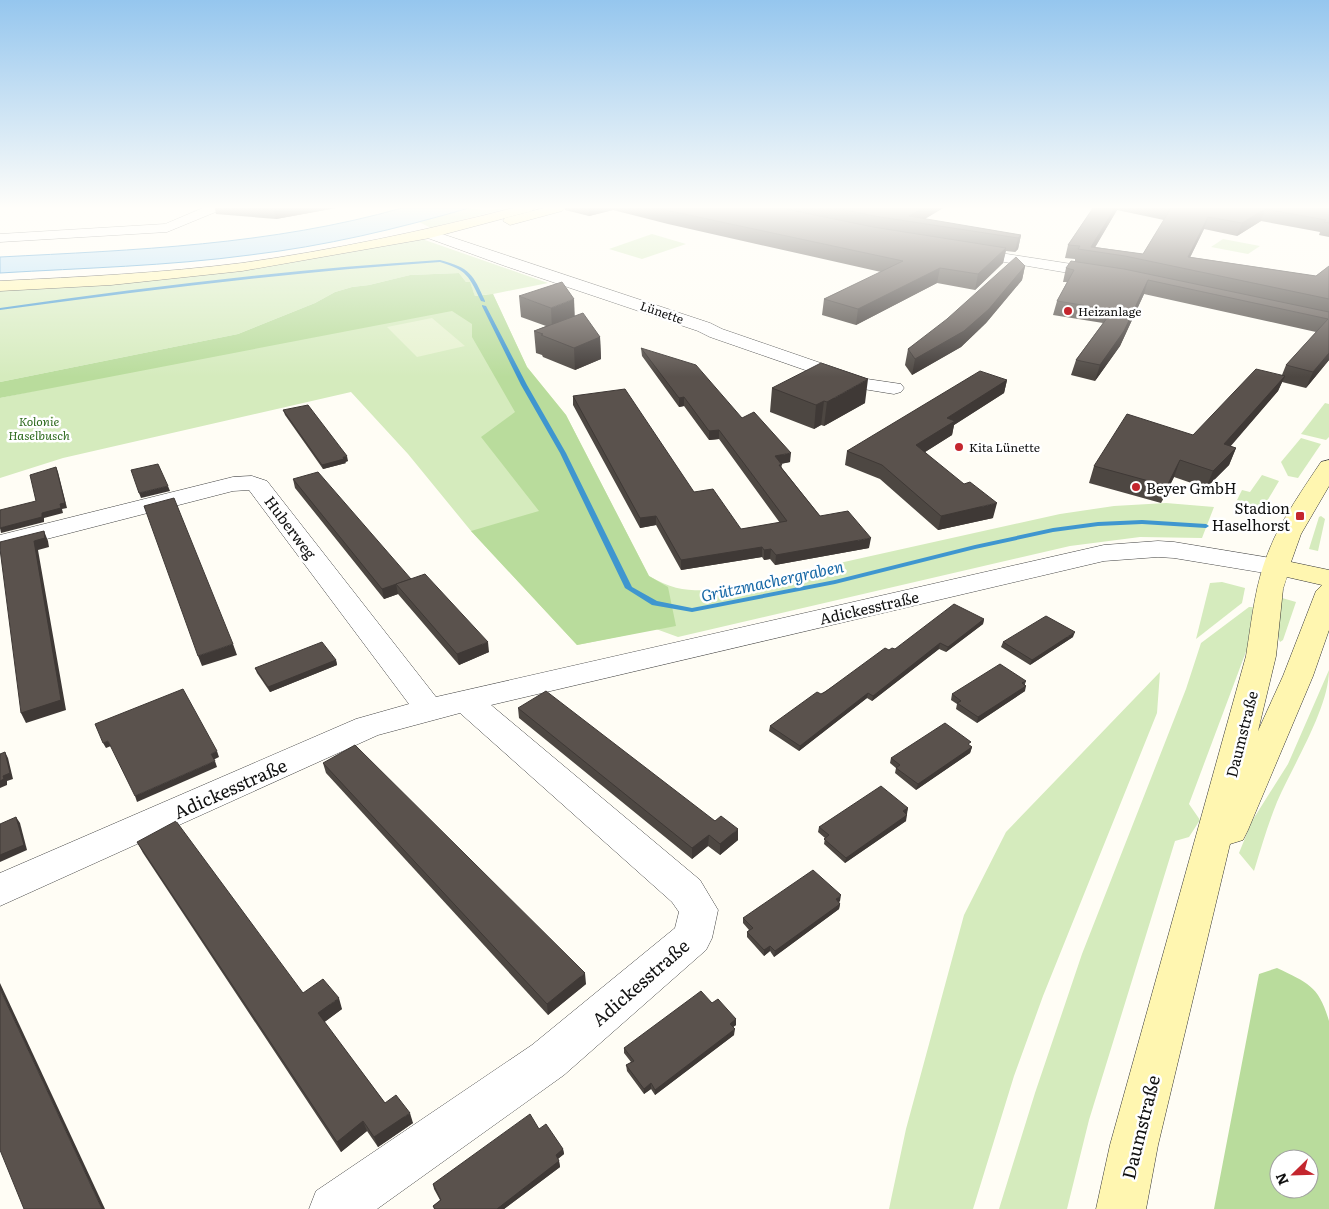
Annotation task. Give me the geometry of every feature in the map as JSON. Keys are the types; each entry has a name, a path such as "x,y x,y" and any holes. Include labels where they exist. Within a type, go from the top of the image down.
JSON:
{"main road":[{"path":"0,286 111,280 257,264"},
{"name":"Daumstraße","path":"1121,1209 1134,1145 1261,656 1266,612 1277,566 1289,534 1329,467"},
{"path":"1277,566 1329,578"},
{"name":"Daumstraße","path":"1199,900 1298,676 1329,590"}],"street":[{"name":"Lünette","path":"514,264 704,326 731,338 864,384 894,388"},
{"path":"1049,264 1121,276"},
{"name":"Huberweg","path":"0,543 233,484 244,483 258,486 429,709"},
{"name":"Adickesstraße","path":"0,890 366,728 464,700 1104,553 1158,549 1174,550 1277,566"},
{"name":"Adickesstraße","path":"334,1209 548,1060 692,938 699,910 686,891 464,700"}],"green space":[{"name":"Kolonie Haselbusch","path":"274,264 495,264 548,283 493,294 527,367 566,415 649,576 667,585 682,589 718,590 1060,514 1114,506 1166,503 1214,507 1202,538 1140,537 1070,546 678,637 656,629 577,645 471,531 408,454 351,392 63,458 0,478 0,398 491,294 475,296 470,283 466,282 459,273 410,275 335,292 315,303 238,334 0,382 0,289 236,271"},
{"path":"459,273 466,282 470,282 475,296 493,294 527,367 566,415 649,576 668,587 676,626 577,645 471,531 539,511 481,437 515,412 472,337 472,324 452,311 0,398 0,382 238,334 315,303 335,292 352,287 410,275"},
{"path":"432,318 465,346 417,357 387,327"},
{"path":"1325,403 1329,404 1329,437 1326,440 1301,434"},
{"path":"1301,438 1321,444 1298,478 1288,476 1281,462"},
{"path":"1262,475 1279,481 1263,508 1237,500 1242,490 1250,492"},
{"path":"1321,516 1325,519 1318,551 1309,549 1319,517"},
{"path":"1222,582 1245,588 1242,603 1196,639 1210,583"},
{"path":"1282,598 1296,602 1283,640 1280,642 1278,627"},
{"path":"1249,607 1253,607 1247,649 1189,804 1200,820 1189,837 1175,841 1089,1120 1067,1209 999,1209 1035,1093 1082,954 1186,689 1201,643"},
{"path":"1329,670 1327,685 1317,719 1277,802 1254,871 1239,853 1252,821 1288,764"},
{"path":"1160,672 1157,713 1043,996 1014,1076 973,1209 889,1209 906,1129 964,915 1006,832"},
{"path":"1277,968 1311,987 1321,1000 1329,1021 1329,1209 1214,1209 1259,974"}],"water":[{"path":"0,264 150,264 0,273"}],"building":[{"path":"896,264 988,264 978,274 940,268 858,309 824,299"},
{"path":"1008,264 1025,266 989,309 964,331 915,359 908,349 947,319"},
{"path":"1069,264 1094,264 1124,269 1329,312 1329,353 1313,372 1286,365 1328,319 1148,280 1124,331 1100,365 1076,360 1113,310 1057,301 1074,270 1066,268"},
{"path":"1165,264 1238,264 1316,276 1329,266 1329,299"},
{"path":"562,282 574,299 551,308 519,296"},
{"path":"583,313 600,337 574,348 534,331"},
{"path":"641,348 696,365 742,418 754,412 791,453 775,456 782,465 779,465 820,516 848,511 871,538 776,555 771,549 764,550 762,547 681,560 656,516 640,518 573,396 625,389 694,492 713,489 741,529 787,521 719,430 709,431 684,397 679,398"},
{"path":"821,363 868,379 827,402 824,401 816,405 772,388"},
{"path":"1256,369 1285,376 1224,444 1236,448 1213,471 1180,460 1167,486 1094,466 1127,414 1193,435"},
{"path":"980,371 1007,380 947,418 955,421 916,445 964,484 970,482 997,503 941,516 882,465 847,451"},
{"path":"308,405 347,456 343,457 344,459 322,465 283,410"},
{"path":"158,464 168,486 139,493 131,470"},
{"path":"56,467 65,503 60,504 61,508 42,513 42,517 0,528 0,510 36,501 30,475"},
{"path":"318,472 411,579 382,589 293,479"},
{"path":"174,498 233,644 198,656 144,506"},
{"path":"44,531 45,538 34,541 61,700 21,713 0,542"},
{"path":"425,574 488,642 457,654 396,584"},
{"path":"954,604 984,619 948,647 940,643 873,696 868,693 800,746 770,726 817,692 821,694 825,692 885,648 889,650 895,649"},
{"path":"1046,616 1075,632 1032,660 1003,642"},
{"path":"322,642 336,660 268,687 255,668"},
{"path":"1000,664 1026,681 1022,683 1026,686 978,717 957,703 961,701 952,694"},
{"path":"183,689 217,751 211,754 215,761 135,796 108,741 103,743 95,724"},
{"path":"546,691 715,821 721,816 738,829 720,844 709,835 692,848 518,708"},
{"path":"945,723 971,742 968,744 972,747 918,784 896,768 900,765 891,758"},
{"path":"355,745 585,973 547,1004 323,763"},
{"path":"5,752 10,773 3,776 4,779 0,781 0,754"},
{"path":"881,786 908,808 903,811 907,815 846,858 824,839 829,835 819,827"},
{"path":"16,817 24,845 0,855 0,824"},
{"path":"176,821 303,993 323,979 339,998 318,1013 385,1103 396,1095 410,1113 374,1137 363,1121 337,1142 137,842"},
{"path":"813,870 841,895 836,899 840,904 775,951 770,946 764,950 747,932 753,928 743,918"},
{"path":"0,989 102,1209 24,1209 0,1150"},
{"path":"701,991 712,1003 718,999 736,1019 730,1024 735,1029 655,1090 651,1083 644,1089 626,1065 634,1061 624,1048"},
{"path":"530,1114 539,1129 546,1124 563,1149 556,1155 559,1161 497,1209 435,1209 433,1206 441,1200 433,1184"}],"waterway":[{"path":"0,309 219,280 380,264"},
{"path":"450,264 464,270 472,278 483,301"},
{"name":"Grützmachergraben","path":"484,306 524,385 563,453 629,588 655,603 692,610 835,582 975,547 1053,530 1098,524 1142,522 1206,526"}],"place":[{"name":"Heizanlage","path":"1068,311"},
{"name":"Kita Lünette","path":"959,447"},
{"name":"Beyer GmbH","path":"1136,487"},
{"name":"Stadion Haselhorst","path":"1300,516"}]}
